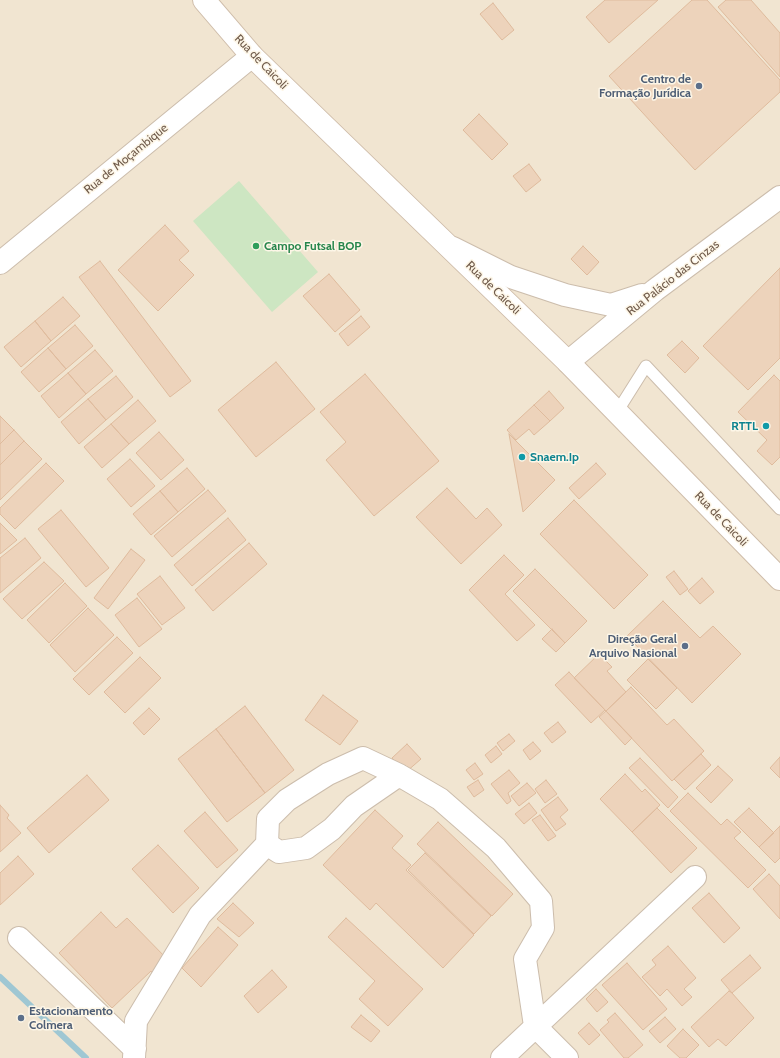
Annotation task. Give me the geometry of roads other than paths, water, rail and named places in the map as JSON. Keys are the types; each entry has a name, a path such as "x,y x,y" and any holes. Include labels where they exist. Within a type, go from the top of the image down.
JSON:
{"street":[{"name":"Rua de Caicoli","path":"204,0 252,56 568,362 780,579"},
{"name":"Rua de Moçambique","path":"0,263 252,56"},
{"name":"Rua Palácio das Cinzas","path":"568,362 655,290 780,197"},
{"path":"450,247 511,277 565,295 611,305 655,290"},
{"path":"134,1054 136,1021 200,915 267,844 268,819 287,800 328,774 363,758 440,799 496,848 541,901 543,928 526,959 535,1026 567,1058"},
{"path":"267,844 279,852 306,848 332,829 354,806 399,776"},
{"path":"502,1058 695,877"},
{"path":"19,938 134,1054"}],"lane":[{"path":"617,412 646,366 780,509"}],"waterway":[{"path":"0,977 86,1058"}],"place":[{"name":"Centro de Formação Jurídica","path":"699,86"},
{"name":"Campo Futsal BOP","path":"256,246"},
{"name":"RTTL","path":"766,426"},
{"name":"Snaem.Ip","path":"522,457"},
{"name":"Direção Geral Arquivo Nasional","path":"685,646"},
{"name":"Estacionamento Colmera","path":"21,1018"}]}
